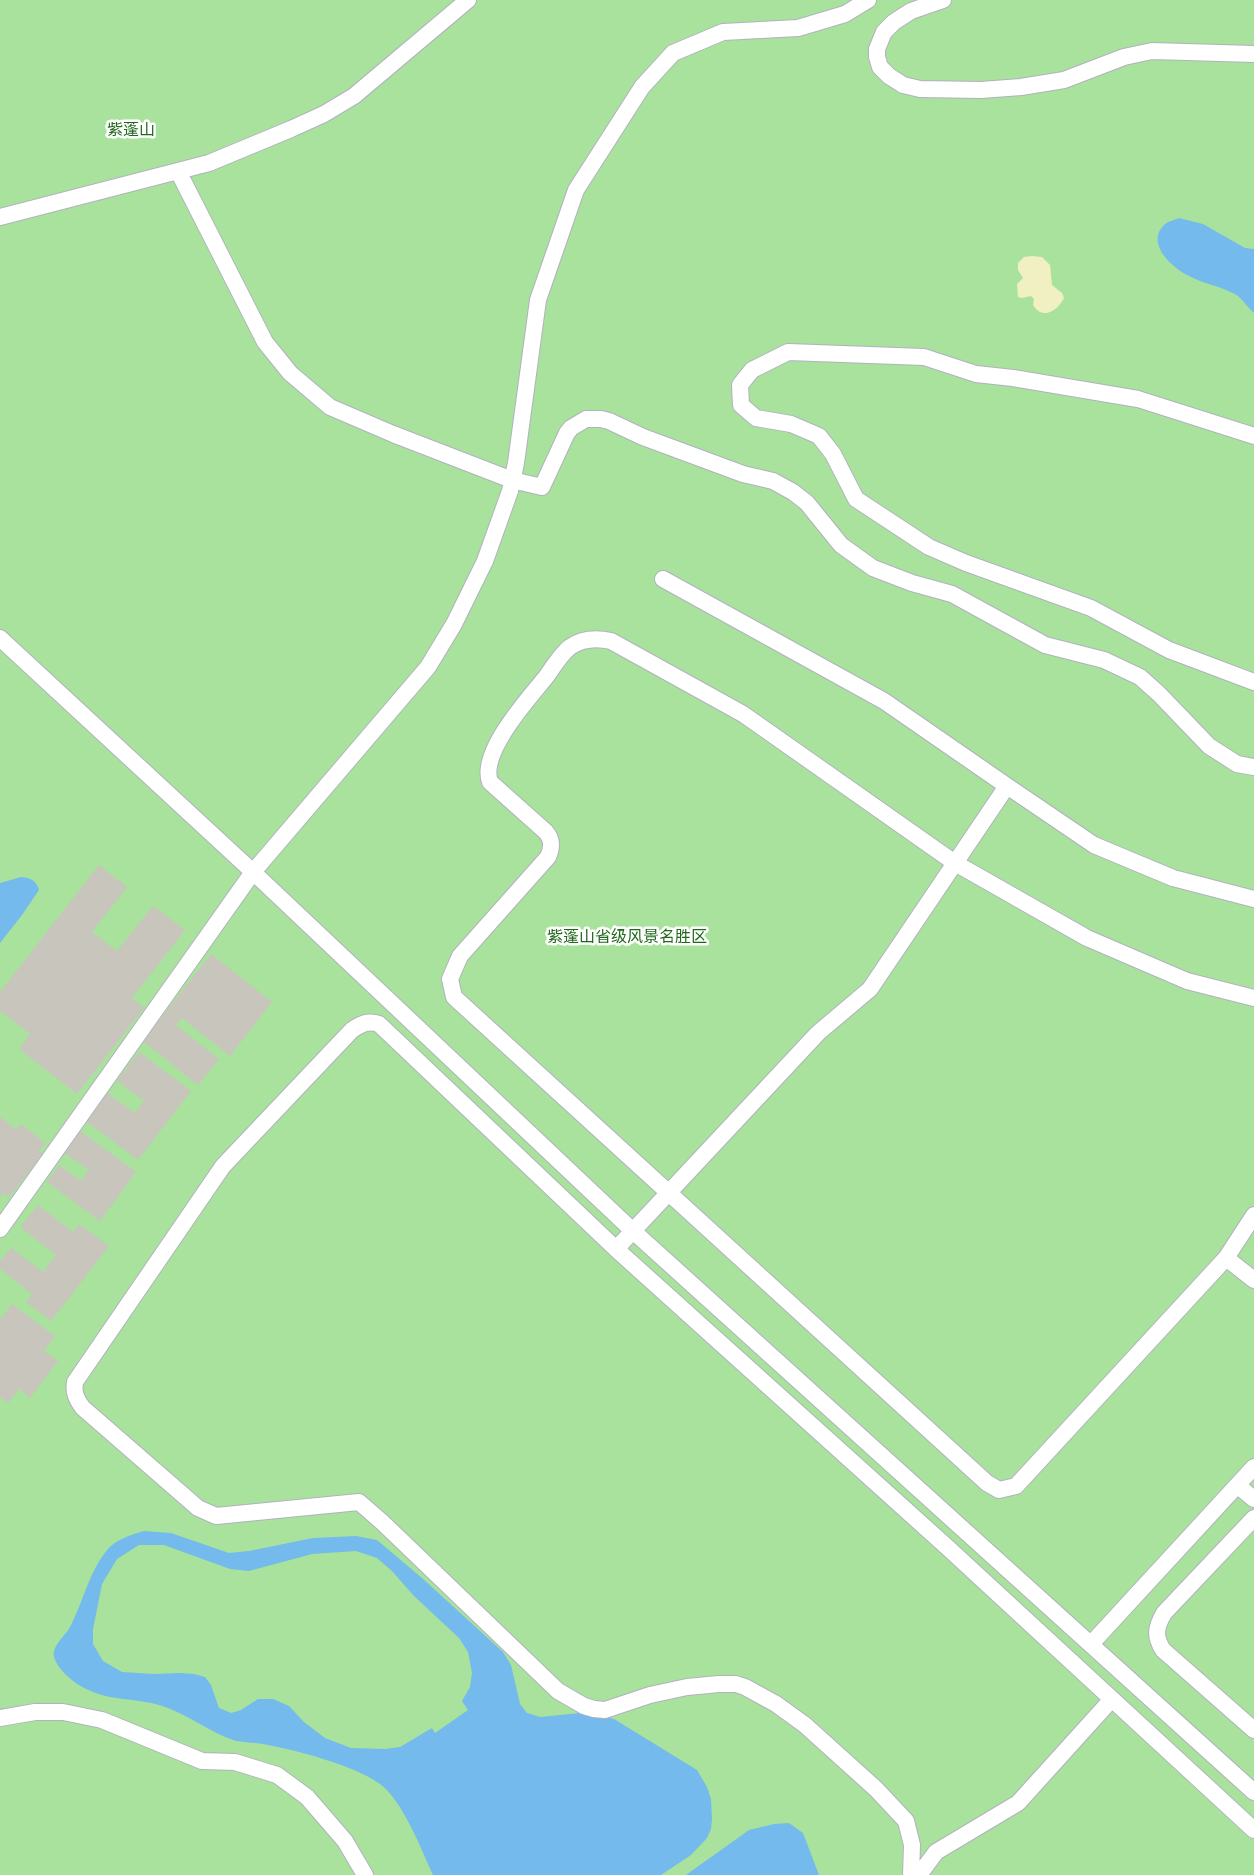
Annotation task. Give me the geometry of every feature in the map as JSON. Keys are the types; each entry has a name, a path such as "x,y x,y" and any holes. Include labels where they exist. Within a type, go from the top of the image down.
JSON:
{"street":[{"path":"0,217 209,163 324,114 354,96 468,0"},
{"path":"0,1229 253,872 428,667 454,624 485,561 510,491 516,463 538,300 576,190 642,87 672,53 723,32 798,28 845,14 868,0"},
{"path":"943,0 911,11 894,22 884,32 877,49 880,67 889,76 903,85 920,89 981,90 1021,87 1064,80 1124,57 1152,51 1254,54"},
{"path":"178,171 265,342 290,373 330,407 393,434 512,480 542,487 571,428 586,419 610,421 642,437 743,474 773,481 793,492 807,503 841,545 873,568 912,583 952,594 1045,645 1104,660 1140,678 1159,694 1209,746 1237,764 1254,767"},
{"path":"1254,436 1138,399 1012,378 976,374 924,356 788,352 752,370 740,385 741,405 756,418 791,424 819,436 833,454 856,499 929,547 1091,608 1170,650 1254,682"},
{"path":"663,579 884,701 1094,845 1172,878 1254,899"},
{"path":"0,638 253,872 633,1231 1254,1792"},
{"path":"1254,998 1188,981 1087,938 955,863 734,709 611,640 600,638 588,640 569,648 506,726 488,766 488,778 495,788 548,835 551,844 550,852 460,956 450,979 454,997 986,1483 999,1490 1016,1486 1226,1258 1254,1215"},
{"path":"616,1249 818,1033 870,989 1007,786"},
{"path":"911,1875 912,1845 906,1821 848,1763 805,1725 776,1704 745,1687 736,1684 719,1684 687,1687 605,1710 584,1706 558,1691 389,1528 359,1502 216,1516 198,1508 83,1408 77,1400 75,1382 222,1166 352,1030 366,1022 379,1024 616,1249 947,1547 1254,1830"},
{"path":"1226,1258 1254,1280"},
{"path":"1091,1644 1254,1467"},
{"path":"1237,1485 1254,1499"},
{"path":"1254,1518 1164,1613 1157,1626 1156,1635 1163,1650 1254,1730"},
{"path":"1093,1682 1111,1662"},
{"path":"919,1875 936,1852 1018,1803 1112,1699"},
{"path":"0,1718 35,1712 63,1712 102,1720 202,1761 235,1762 277,1775 307,1797 345,1841 366,1875"}],"green space":[{"name":"紫蓬山省级风景名胜区","path":"0,0 1254,0 1254,1875 0,1875"}],"sand":[{"path":"1024,257 1042,257 1050,265 1052,285 1062,293 1064,298 1050,312 1046,313 1037,310 1033,305 1034,299 1031,296 1018,297 1017,284 1023,278 1018,270 1018,263"}],"water":[{"path":"1179,218 1203,224 1245,248 1254,249 1254,313 1238,296 1187,275 1167,260 1159,246 1158,238 1160,231 1165,224"},
{"path":"21,877 33,880 39,890 0,943 0,883"},
{"path":"144,1531 171,1533 229,1553 249,1551 313,1538 356,1536 377,1540 503,1652 511,1665 520,1704 527,1713 540,1717 590,1712 614,1719 697,1770 707,1787 711,1799 711,1829 707,1838 691,1855 661,1875 433,1875 404,1813 388,1792 369,1777 307,1754 263,1744 233,1740 162,1706 107,1696 86,1689 66,1675 57,1664 55,1649 70,1627 101,1558 116,1543","holes":["139,1545 164,1545 230,1569 249,1571 312,1554 356,1551 377,1558 459,1638 468,1652 472,1673 470,1687 462,1701 468,1710 435,1733 432,1728 400,1747 385,1749 351,1748 325,1738 304,1722 289,1706 273,1699 258,1699 241,1710 231,1713 219,1708 211,1685 205,1677 180,1673 122,1672 103,1661 93,1644 93,1629 102,1584 117,1559"]},
{"path":"789,1823 803,1833 819,1875 686,1875 749,1830 774,1824"}],"building":[{"path":"99,865 127,887 92,932 117,951 153,906 185,930 132,998 144,1008 77,1094 19,1049 30,1034 0,1011 0,992"},
{"path":"211,954 272,1002 230,1056 182,1018 176,1025 219,1059 198,1085 143,1041"},
{"path":"139,1052 191,1091 138,1160 86,1121 107,1093 135,1113 144,1101 117,1081"},
{"path":"0,1117 16,1129 21,1124 45,1143 39,1151 43,1154 9,1197 4,1193 0,1198"},
{"path":"79,1130 136,1172 100,1221 47,1182 59,1165 81,1181 89,1170 63,1152"},
{"path":"38,1205 73,1232 79,1224 109,1246 51,1321 26,1302 32,1294 0,1269 0,1261 11,1248 43,1272 56,1255 20,1227"},
{"path":"12,1304 55,1336 44,1351 58,1361 30,1398 19,1389 8,1403 0,1397 0,1320"}],"park label":[{"name":"紫蓬山","path":"131,131"}]}
